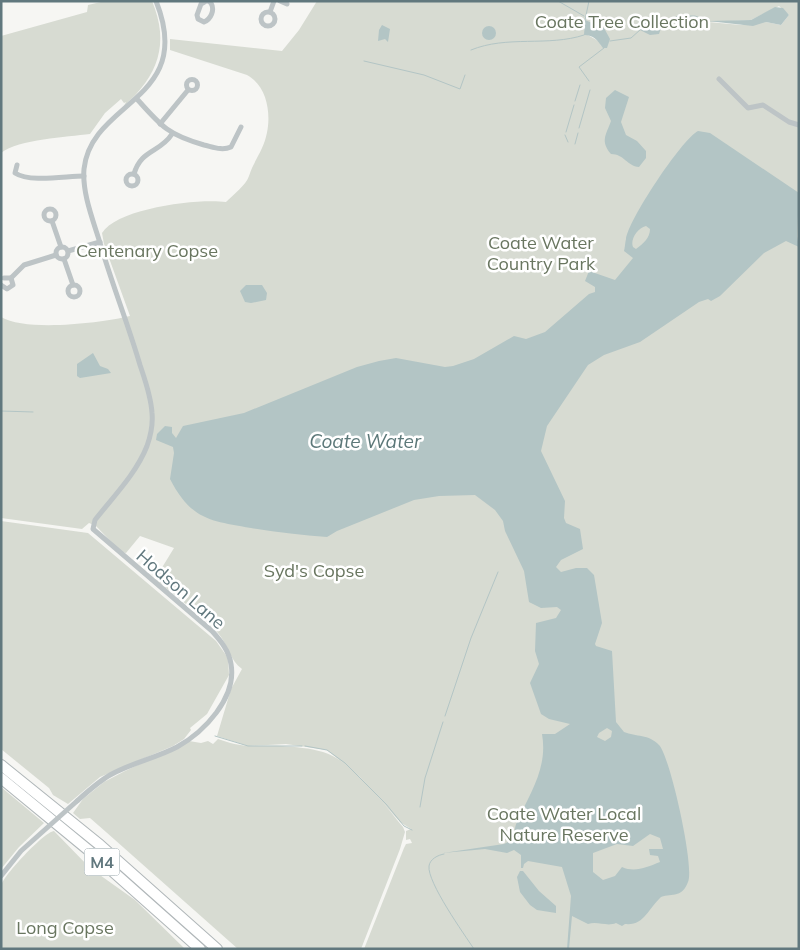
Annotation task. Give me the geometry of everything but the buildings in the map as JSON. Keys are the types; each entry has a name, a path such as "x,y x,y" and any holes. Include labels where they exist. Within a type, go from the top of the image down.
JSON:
{"highway":[{"name":"M4","path":"1,765 107,851 217,949"},
{"name":"M4","path":"1,778 99,859 200,949"}],"street":[{"path":"52,221 61,247 68,251 100,242 88,201 84,176 87,155 96,137 106,125 137,100 155,76 163,51 164,30 156,1"},
{"path":"270,12 274,1"},
{"path":"719,79 748,108 763,105 789,122 799,125"},
{"path":"160,124 188,90"},
{"path":"137,100 160,124 181,139 224,149 233,145 238,130"},
{"path":"134,174 142,157 164,144 172,134"},
{"path":"17,165 16,173 23,176 47,178 84,176"},
{"name":"Hodson Lane","path":"1,876 21,851 77,801 109,776 176,747 206,725 220,707 231,675 231,663 227,652 212,632 93,529 95,520 139,462 148,444 153,421 148,392 100,242"},
{"path":"56,255 61,247"},
{"path":"68,251 64,259 73,285"},
{"path":"56,255 64,259"},
{"path":"2,277 11,278 24,266 56,255"},
{"path":"1,285 5,289 10,288 13,283 11,278"}],"green space":[{"path":"105,1 152,1 160,31 160,45 153,71 145,83 124,106 126,102 124,103 121,99 105,113 90,134 31,142 9,148 1,153 1,36 87,12 88,5"},
{"path":"317,1 799,1 799,949 364,949 404,848 406,844 412,843 410,839 406,840 406,831 411,829 400,822 360,777 327,750 286,744 248,746 217,736 231,689 242,669 235,662 221,637 211,626 155,579 174,548 140,536 126,553 121,552 96,526 89,523 82,529 1,518 1,317 13,322 28,324 64,325 130,316 104,244 102,233 111,224 141,211 179,203 226,202 247,179 262,148 268,129 268,108 261,89 255,81 247,75 170,50 170,39 282,51 299,30","holes":["779,6 789,15 781,25 766,22 741,25 708,22 751,20","588,23 600,26 608,44 601,46 600,42 586,34 583,26"]},
{"path":"1,521 88,533 216,641 228,658 229,675 207,714 190,728 191,730 184,739 173,746 100,777 68,804 53,795 49,788 1,749"},
{"path":"218,739 250,746 282,746 308,749 323,752 334,757 345,764 367,784 403,827 405,832 400,849 361,949 238,949 90,818 80,819 73,813 83,799 104,782 125,771 189,741 201,743 208,741 213,744"},
{"path":"1,787 44,823 19,847 1,869"},
{"name":"Long Copse","path":"54,831 90,868 135,900 185,949 1,949 1,886 3,881 24,855 49,833"}],"water":[{"path":"775,7 783,8 789,15 781,25 766,22 753,26 708,21 751,20"},
{"path":"585,20 604,28 610,39 607,48 603,48 593,37 584,35"},
{"path":"655,21 662,25 659,34 650,35 640,30 646,22"},
{"path":"382,25 390,29 388,42 385,39 378,41 379,30"},
{"path":"489,26 494,28 496,33 494,38 489,40 484,38 482,33 484,28"},
{"path":"615,90 629,97 621,122 626,135 637,141 646,151 646,158 639,167 631,165 619,156 611,154 605,142 611,121 605,108 606,98"},
{"name":"Coate Water","path":"698,131 710,133 799,193 797,236 799,247 786,241 764,253 720,296 711,301 708,299 699,302 640,342 604,355 588,365 547,426 541,451 565,501 564,518 566,523 580,529 583,549 561,560 556,567 561,572 576,568 587,568 594,575 602,623 595,644 612,651 616,722 624,732 647,737 655,741 664,753 675,789 685,835 689,873 688,882 683,891 661,897 645,916 637,922 622,926 616,923 588,924 572,916 569,949 567,949 571,896 562,867 528,861 521,868 521,855 514,850 507,853 485,849 443,853 504,844 512,840 516,824 537,780 542,758 542,734 555,734 570,724 549,719 541,714 530,683 539,664 535,651 536,623 556,618 561,610 557,607 541,608 529,602 524,571 505,531 503,521 495,510 475,495 439,496 414,500 337,531 327,537 270,531 224,523 203,516 186,503 170,479 174,453 173,447 156,440 157,434 165,426 172,427 172,433 176,438 183,426 244,413 357,367 396,358 445,367 453,366 474,359 514,336 526,339 545,332 589,294 595,292 595,287 585,281 589,271 615,280 633,258 624,251 629,230 656,182 690,137","holes":["646,226 650,229 649,235 644,243 636,249 632,244 633,238 640,229","607,728 612,731 611,737 605,741 597,737 599,733","650,834 660,838 663,849 649,849 650,855 658,856 660,862 636,869 622,867 615,876 603,880 593,872 593,853 617,844 633,846"]},
{"path":"246,285 262,285 267,293 266,300 251,303 245,302 240,291"},
{"path":"93,353 100,366 108,369 111,373 80,378 77,376 77,364"},
{"path":"520,871 523,871 539,891 556,906 556,913 537,910 530,905 520,892 517,877"}],"waterway":[{"path":"558,1 584,16"},
{"path":"585,20 589,1"},
{"path":"662,25 669,25 677,16 695,16 708,21"},
{"path":"610,41 631,38 640,30"},
{"path":"471,50 499,43 556,40 584,35"},
{"path":"589,81 579,67 604,48"},
{"path":"364,61 424,75 460,89 465,75"},
{"path":"575,101 580,85"},
{"path":"579,128 590,90"},
{"path":"566,132 574,105"},
{"path":"575,144 578,133"},
{"path":"565,135 568,142"},
{"path":"1,411 33,412"},
{"path":"445,716 471,638 498,572"},
{"path":"420,807 425,778 443,722"},
{"path":"215,736 248,746 302,746"},
{"path":"305,746 327,750 345,763 386,804 404,826 412,830"},
{"path":"444,854 437,856 431,861 429,866 430,874 447,908 474,949"}],"park label":[{"name":"Coate Tree Collection","path":"622,21"},
{"name":"Centenary Copse","path":"147,250"},
{"name":"Coate Water Country Park","path":"541,252"},
{"name":"Syd's Copse","path":"314,570"},
{"name":"Coate Water Local Nature Reserve","path":"564,823"}]}
